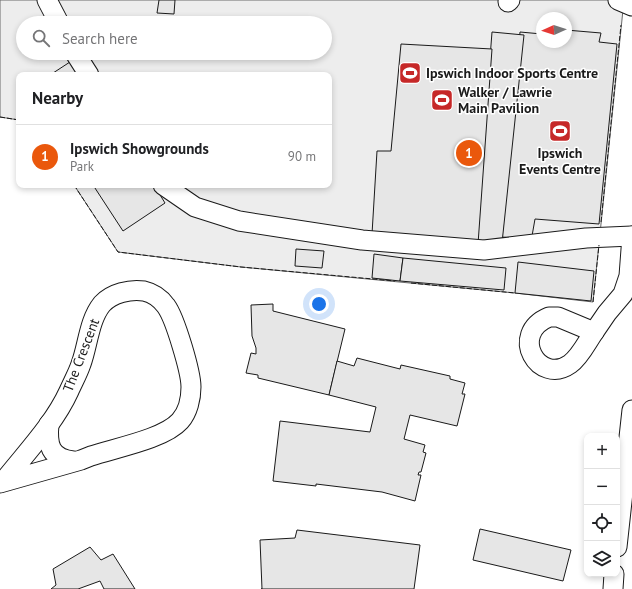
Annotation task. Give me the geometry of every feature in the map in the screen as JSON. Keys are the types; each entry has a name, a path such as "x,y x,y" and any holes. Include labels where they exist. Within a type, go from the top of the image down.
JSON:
{"street":[{"path":"47,0 55,16"},
{"path":"618,0 632,6"},
{"path":"79,60 87,72"},
{"path":"167,188 194,207 239,221 362,240 484,250 586,238 632,236 628,301 607,313 594,332"},
{"name":"The Crescent","path":"130,291 145,291 158,297 172,316 190,377 191,388 188,408 181,420 169,430 156,436 2,482 49,424 68,394 81,365 95,316 103,304 113,295 130,291"},
{"path":"618,541 632,410"},
{"path":"49,424 49,440 53,452 64,460 73,461"},
{"path":"613,589 614,577"}],"shaded area":[{"path":"0,0 624,0 593,302 515,293 241,267 118,252 76,188 332,188 332,72 16,72 16,120 0,117"}],"building":[{"path":"159,0 175,0 174,14 157,13"},
{"name":"Ipswich Events Centre","path":"572,31 601,33 599,42 617,44 599,224 535,219 532,236 520,239 502,237 520,32 536,33 536,48 572,48"},
{"path":"492,32 524,35 502,243 476,241"},
{"name":"Walker / Lawrie Main Pavilion","path":"401,44 492,49 478,244 372,234 377,151 391,151"},
{"path":"73,60 80,72 55,72"},
{"path":"95,188 156,188 165,203 123,231"},
{"path":"296,249 324,251 322,268 295,266"},
{"path":"374,254 403,258 400,281 372,278"},
{"path":"403,258 506,268 504,290 400,281"},
{"path":"518,262 594,271 591,301 515,293"},
{"path":"273,304 273,311 345,329 329,395 258,378 258,375 246,373 251,353 256,354 256,348 252,336 251,305"},
{"path":"357,358 400,369 401,365 450,376 450,379 465,383 462,394 465,394 457,426 410,415 404,439 425,445 423,452 426,453 421,472 419,472 418,475 421,475 415,501 382,492 316,484 316,486 273,481 280,421 370,432 376,407 329,395 337,361 354,366"},
{"path":"480,529 571,550 563,581 473,560"},
{"path":"297,530 420,545 414,589 262,589 260,540 295,538"},
{"path":"90,547 101,560 113,554 135,589 104,589 100,581 78,589 51,589 56,585 53,569"}],"fence":[{"path":"601,222 621,25"},
{"path":"0,117 16,120"},
{"path":"76,188 118,252 241,267 395,281"},
{"path":"593,302 599,245"},
{"path":"411,283 515,293"}],"place":[{"name":"Ipswich Indoor Sports Centre","path":"410,73"},
{"name":"Walker / Lawrie Main Pavilion","path":"442,100"},
{"name":"Ipswich Events Centre","path":"560,131"},
{"name":"Ipswich Showgrounds","path":"469,153"}]}
